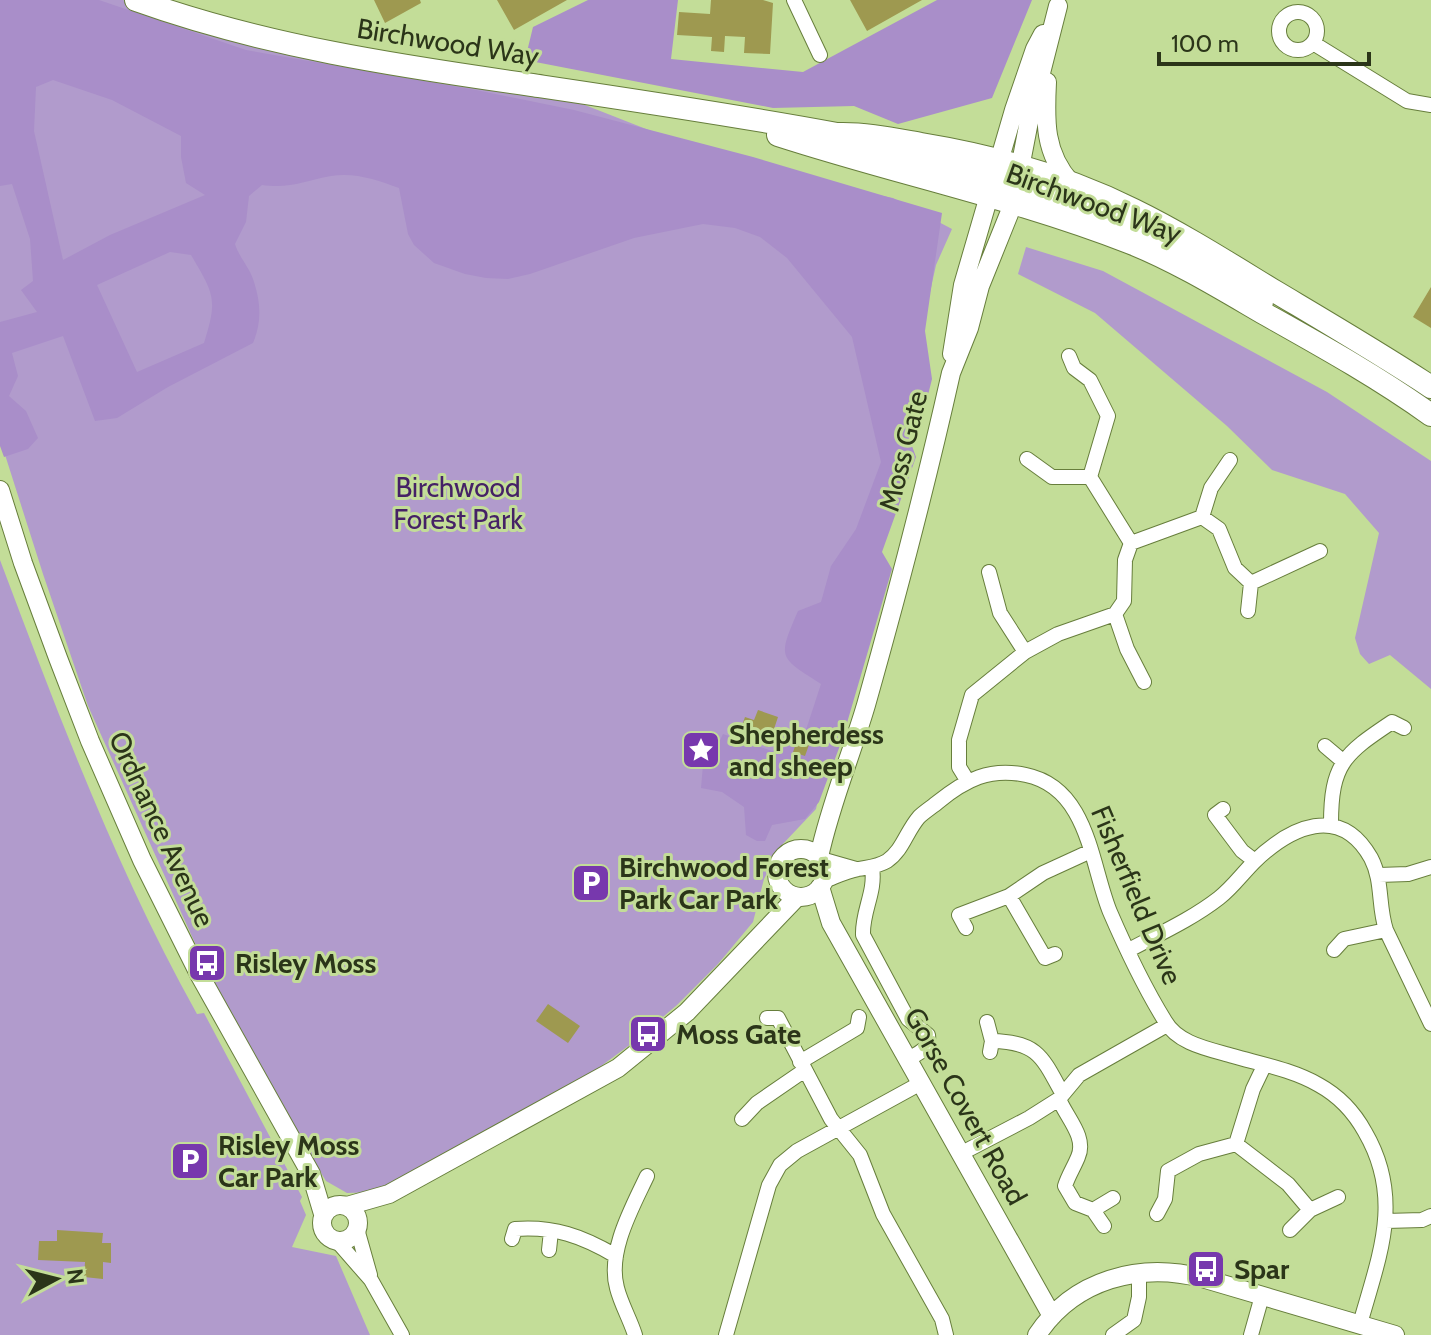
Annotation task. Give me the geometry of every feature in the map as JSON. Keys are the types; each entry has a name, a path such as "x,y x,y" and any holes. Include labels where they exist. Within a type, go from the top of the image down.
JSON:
{"main road":[{"name":"Birchwood Way","path":"136,0 306,49 837,134 858,134 952,149 994,178 1017,186 1071,183 1176,231 1431,387"},
{"name":"Birchwood Way","path":"708,112 842,156 994,178 1017,186 1182,268 1383,381 1431,415"}],"street":[{"path":"794,0 820,55"},
{"path":"1059,3 1050,39 1045,119 1053,158 1071,183"},
{"name":"Moss Gate","path":"951,373 957,308 994,178 1035,49 1059,3"},
{"name":"Moss Gate","path":"346,1206 389,1194 626,1063 687,1012 767,926 800,897 822,884 825,870 820,858 827,819 852,751 876,668 951,373 1017,186 1030,116 1050,39"},
{"path":"1313,43 1407,101 1431,105"},
{"path":"1069,356 1074,368 1090,380 1108,416 1090,477 1131,543"},
{"path":"1027,459 1052,477 1090,477"},
{"path":"1202,517 1211,488 1230,460"},
{"name":"Ordnance Avenue","path":"0,490 58,658 142,860 199,974 311,1174 323,1214"},
{"path":"1131,543 1202,517"},
{"path":"1202,517 1219,529 1235,568 1251,583"},
{"path":"967,780 959,767 959,740 972,695 1025,652 1058,634 1115,614 1124,601 1125,560 1131,543"},
{"path":"1251,583 1320,551"},
{"path":"989,572 1000,613 1025,652"},
{"path":"1248,611 1251,583"},
{"path":"1115,614 1127,649 1144,682"},
{"path":"1331,824 1335,776 1344,762 1365,740 1392,722 1404,728"},
{"path":"1325,746 1344,762"},
{"name":"Fisherfield Drive","path":"822,884 884,863 897,853 919,817 967,780 998,774 1025,774 1055,790 1072,808 1086,833 1108,908 1167,1025 1179,1036 1199,1046 1306,1078 1321,1086 1355,1116 1380,1162 1385,1179 1384,1237 1360,1324"},
{"path":"1223,809 1215,815 1242,851 1255,861"},
{"name":"Moss Gate","path":"767,926 779,884 778,865 827,819"},
{"path":"1129,950 1201,912 1281,839 1306,827 1331,824 1351,834 1369,855 1379,875 1381,913 1386,930 1431,1024"},
{"path":"791,850 806,849 820,858 864,868 873,886 863,935 908,1019 928,1035 929,1042 925,1049 908,1059"},
{"path":"966,928 959,915 1009,896 1043,873 1091,851"},
{"path":"1379,875 1408,874 1431,867"},
{"path":"779,884 784,890 800,897"},
{"name":"Gorse Covert Road","path":"822,884 831,923 1052,1316"},
{"path":"1009,896 1045,958 1055,954"},
{"name":"Gorse Covert Road","path":"800,897 831,923"},
{"path":"1334,950 1344,939 1386,930"},
{"path":"742,1119 802,1066 857,1028 859,1017"},
{"path":"767,1018 778,1018 831,1119 860,1155 883,1214 942,1319 946,1335"},
{"path":"987,1022 991,1046 1016,1042 1028,1046 1046,1062 1075,1128 1080,1147 1065,1186 1075,1203 1093,1210 1104,1226"},
{"path":"960,1154 1029,1118 1060,1096 1079,1075 1167,1025"},
{"path":"1236,1144 1253,1089 1264,1066"},
{"path":"726,1335 774,1174 797,1151 921,1083"},
{"path":"1157,1214 1165,1199 1164,1170 1199,1154 1236,1144"},
{"path":"1236,1144 1288,1184 1310,1210"},
{"name":"Ordnance Avenue","path":"311,1174 346,1206"},
{"path":"635,1335 617,1290 614,1273 616,1256 647,1176"},
{"name":"Moss Gate","path":"357,1228 389,1194"},
{"path":"1290,1230 1310,1210 1338,1197"},
{"path":"1093,1210 1113,1198"},
{"path":"371,1280 356,1214 346,1206 332,1206 323,1214 322,1229 336,1240 371,1280 402,1335"},
{"path":"1386,1221 1422,1220 1431,1216"},
{"path":"512,1239 515,1229 535,1227 573,1234 616,1256"},
{"path":"336,1240 350,1237 357,1228"},
{"path":"549,1250 551,1231"},
{"path":"1113,1335 1134,1320 1139,1297 1139,1272"},
{"path":"1037,1335 1052,1316 1071,1300 1093,1287 1139,1272 1183,1273 1395,1335"},
{"path":"1251,1335 1262,1296"}],"green space":[{"name":"Birchwood Forest Park","path":"0,0 123,0 145,10 562,96 748,169 893,198 952,229 936,265 816,809 781,846 764,879 753,922 718,964 677,1005 574,1086 377,1192 347,1193 326,1181 279,1104 208,972 88,706 0,439"},
{"path":"1026,247 1103,271 1327,392 1431,461 1431,689 1390,655 1369,664 1360,654 1355,638 1379,533 1345,494 1272,470 1227,426 1095,313 1018,274"},
{"path":"0,560 67,734 141,904 197,1014 204,1013 302,1197 300,1201 306,1215 292,1247 336,1256 370,1335 0,1335"}],"shaded area":[{"path":"0,0 99,0 246,50 574,110 753,157 942,213 925,331 932,379 928,395 904,424 916,457 882,552 892,569 842,740 819,802 805,819 772,825 765,841 757,841 746,835 744,807 722,792 701,788 703,765 713,755 723,734 772,751 802,742 821,684 790,662 785,648 787,639 798,611 821,602 831,566 856,529 881,462 852,337 787,258 760,237 735,228 703,224 634,238 530,274 508,279 486,278 434,263 414,245 408,234 399,188 348,175 289,185 262,185 249,196 246,222 235,244 258,296 259,319 253,343 168,387 117,418 95,421 63,336 12,353 18,376 9,396 26,411 38,438 28,449 4,457 0,446 0,322 37,312 21,290 33,281 30,239 12,184 0,186","holes":["53,80 112,100 181,136 186,183 205,195 110,235 63,260 34,131 36,87","170,252 191,255 209,288 212,306 204,343 137,372 97,285"]},
{"path":"588,0 678,0 671,59 803,72 937,0 1032,0 992,98 898,124 854,106 773,108 525,60 533,27"}],"building":[{"path":"374,0 420,0 421,3 385,23"},
{"path":"497,0 567,0 514,30"},
{"path":"711,0 763,0 773,3 770,54 744,53 745,37 725,36 724,52 711,51 712,37 677,35 679,12 710,14"},
{"path":"850,0 922,0 867,31"},
{"path":"1431,287 1431,328 1413,317"},
{"path":"758,710 778,717 768,747 751,741 752,735 740,731 745,717 754,720"},
{"path":"798,738 810,742 805,756 793,752"},
{"path":"548,1004 580,1026 568,1043 536,1021"},
{"path":"57,1230 103,1233 102,1243 111,1243 111,1263 103,1262 103,1279 84,1277 85,1262 38,1260 39,1241 57,1241"}],"place":[{"name":"Shepherdess and sheep","path":"701,750"},
{"name":"Birchwood Forest Park Car Park","path":"591,883"},
{"name":"Risley Moss","path":"207,963"},
{"name":"Moss Gate","path":"648,1034"},
{"name":"Risley Moss Car Park","path":"190,1161"},
{"name":"Spar","path":"1206,1269"}]}
